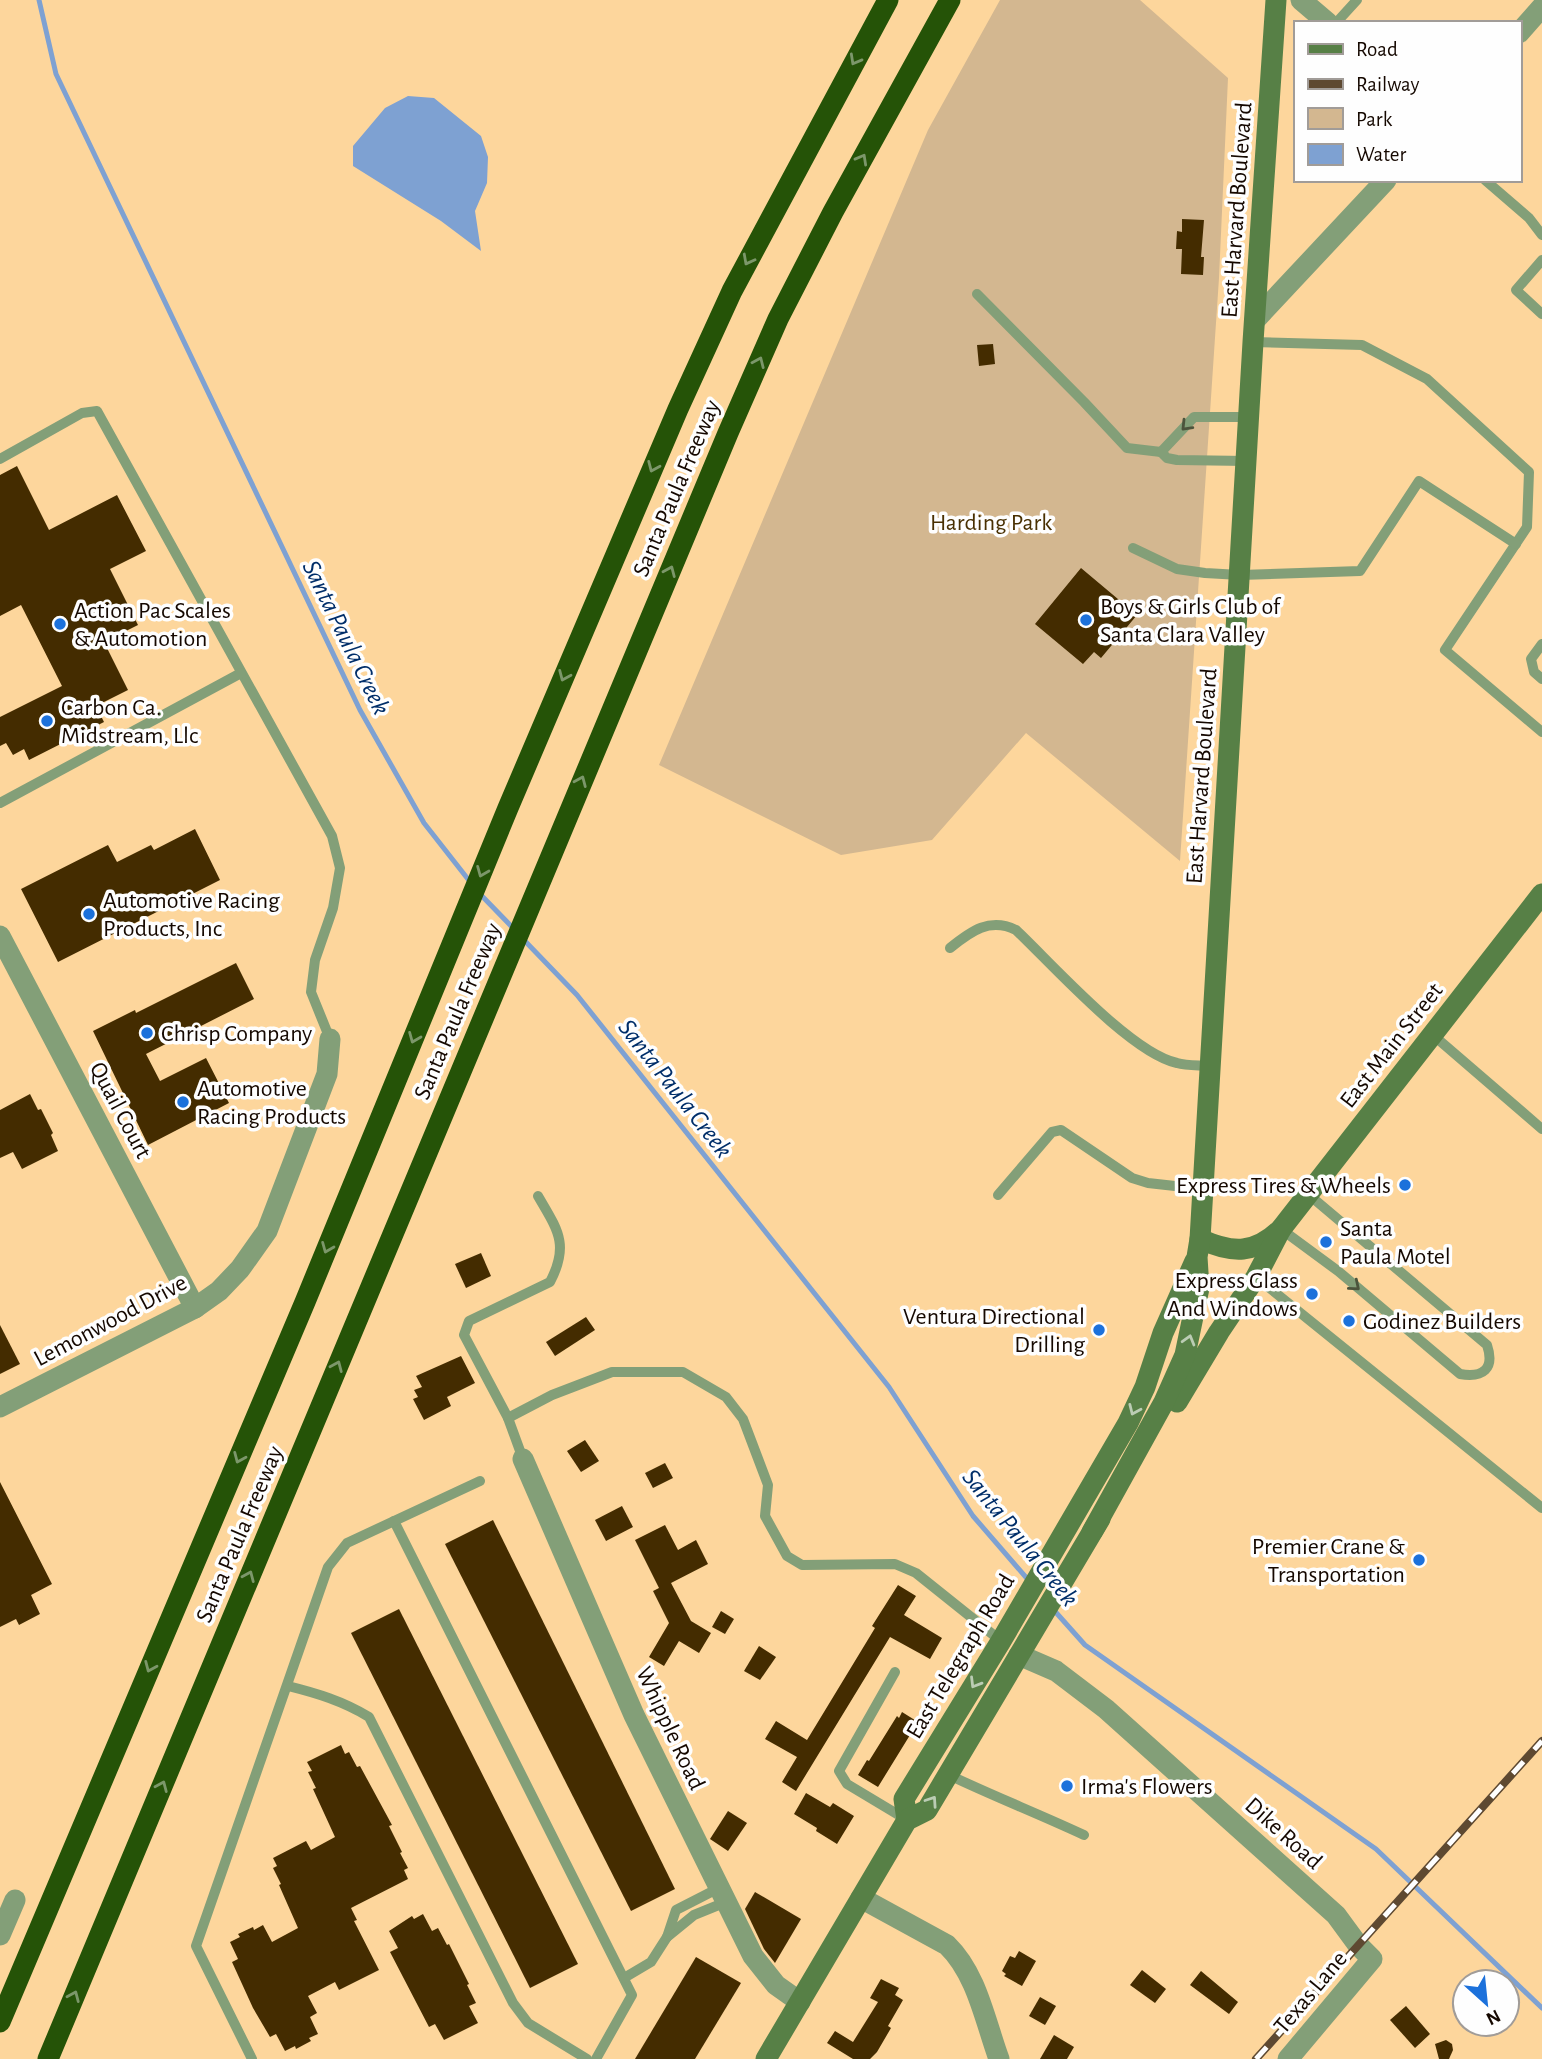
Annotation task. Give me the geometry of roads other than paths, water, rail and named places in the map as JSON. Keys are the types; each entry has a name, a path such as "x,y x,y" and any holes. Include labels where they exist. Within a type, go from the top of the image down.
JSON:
{"highway":[{"name":"Santa Paula Freeway","path":"0,2022 305,1302 508,808 677,409 732,290 888,0"},
{"name":"Santa Paula Freeway","path":"48,2059 727,433 778,319 832,212 950,0"}],"main road":[{"name":"East Harvard Boulevard","path":"1092,1532 1164,1402 1182,1363 1190,1339 1199,1288 1202,1189 1276,0"},
{"name":"East Main Street","path":"1219,1332 1256,1278 1281,1229 1542,894"},
{"name":"East Main Street","path":"1199,1248 1239,1250 1262,1244 1281,1229"},
{"name":"East Telegraph Road","path":"907,1820 904,1799 1006,1633 1128,1423 1199,1248"},
{"name":"East Telegraph Road","path":"765,2059 907,1820 927,1810 1092,1532 1175,1406 1219,1332"}],"street":[{"path":"1301,0 1326,21"},
{"path":"1521,31 1542,7"},
{"path":"1254,331 1384,182"},
{"name":"Quail Court","path":"0,936 195,1308"},
{"name":"Lemonwood Drive","path":"0,1407 195,1308 219,1291 240,1269 267,1231 327,1074 330,1039"},
{"name":"Whipple Road","path":"523,1459 634,1715 753,1956 776,1986 800,2002"},
{"name":"Dike Road","path":"1024,1647 1106,1709 1336,1915 1372,1959"},
{"path":"861,1898 947,1945 957,1955 980,2002 999,2059"},
{"path":"0,1935 15,1900"},
{"name":"Texas Lane","path":"1288,2059 1372,1959"}],"lane":[{"path":"1338,21 1357,0"},
{"path":"1487,182 1529,218 1542,235"},
{"path":"1542,260 1516,290 1542,314"},
{"path":"977,294 1127,448 1161,452 1167,458 1177,460 1247,461"},
{"path":"1254,331 1362,345 1427,379 1529,472 1527,527 1445,650 1542,732"},
{"path":"0,459 82,413 97,411 332,836 340,868 333,908 314,960 311,992 330,1039"},
{"path":"1161,452 1194,417 1250,416"},
{"path":"1133,548 1177,569 1240,575 1360,572 1419,481 1516,544"},
{"path":"1542,644 1531,659 1534,672 1542,679"},
{"path":"0,803 241,673"},
{"path":"950,948 978,928 1004,924 1016,930 1130,1038 1152,1053 1176,1063 1210,1066"},
{"path":"1433,1035 1542,1129"},
{"path":"998,1195 1052,1132 1061,1130 1132,1178 1148,1183 1202,1189"},
{"path":"1281,1229 1338,1271 1460,1374 1472,1376 1483,1373 1490,1365 1491,1356 1487,1345 1308,1194"},
{"path":"523,1459 508,1418 464,1335 469,1321 550,1282 556,1270 561,1246 559,1233 538,1196"},
{"path":"1256,1278 1542,1507"},
{"path":"508,1418 552,1395 612,1372 683,1372 726,1397 743,1419 768,1485 765,1516 787,1556 802,1565 895,1564 916,1573 1006,1633"},
{"path":"252,2059 196,1946 328,1567 347,1543 480,1482"},
{"path":"394,1521 632,1995 596,2059"},
{"path":"895,1672 839,1771 847,1784 907,1820"},
{"path":"288,1686 354,1707 369,1717 513,2003 528,2023 587,2059"},
{"path":"948,1775 1084,1835"},
{"path":"624,1978 651,1962 667,1937 676,1910 722,1895"}],"water":[{"path":"408,96 434,98 481,136 488,157 487,183 475,211 481,251 441,221 353,166 353,146 385,108"}],"waterway":[{"name":"Santa Paula Creek","path":"39,0 56,74 360,710 424,823 471,883"},
{"name":"Santa Paula Creek","path":"480,894 514,929"},
{"name":"Santa Paula Creek","path":"523,939 577,995 889,1387 973,1516 1030,1582"},
{"name":"Santa Paula Creek","path":"1052,1608 1085,1645 1376,1849 1542,2008"}],"railway":[{"path":"1256,2059 1542,1741"}],"place":[{"name":"Boys & Girls Club of Santa Clara Valley","path":"1086,620"},
{"name":"Action Pac Scales & Automotion","path":"60,624"},
{"name":"Carbon Ca. Midstream, Llc","path":"47,721"},
{"name":"Automotive Racing Products, Inc","path":"89,914"},
{"name":"Chrisp Company","path":"147,1033"},
{"name":"Automotive Racing Products","path":"183,1102"},
{"name":"Express Tires & Wheels","path":"1405,1185"},
{"name":"Santa Paula Motel","path":"1326,1242"},
{"name":"Express Glass And Windows","path":"1312,1294"},
{"name":"Godinez Builders","path":"1349,1321"},
{"name":"Ventura Directional Drilling","path":"1099,1330"},
{"name":"Premier Crane & Transportation","path":"1419,1560"},
{"name":"Irma's Flowers","path":"1067,1786"}],"park label":[{"name":"Harding Park","path":"991,522"}]}
